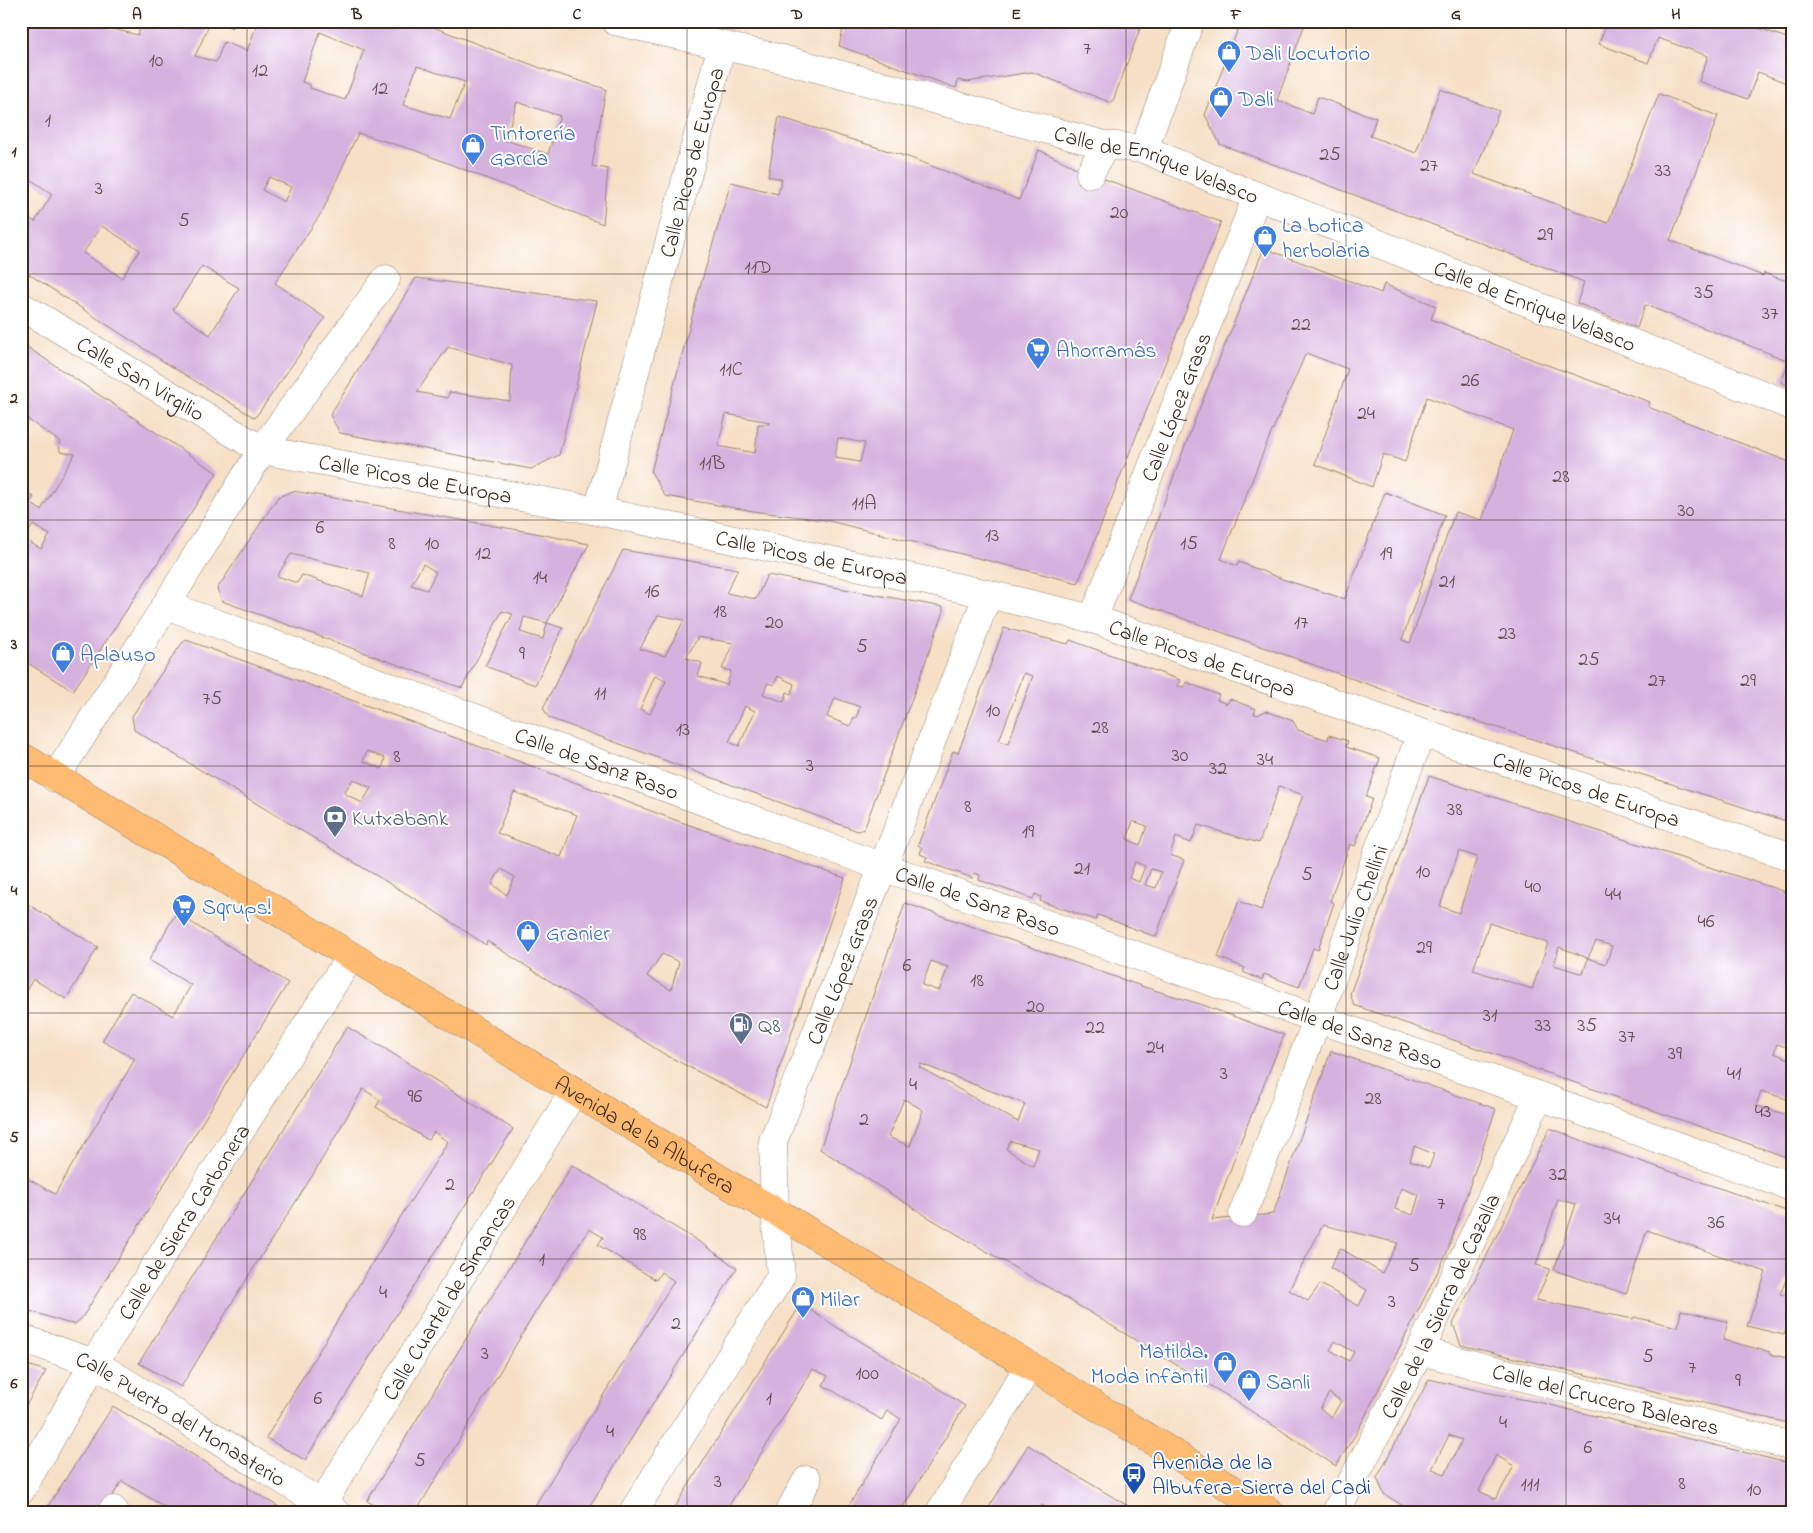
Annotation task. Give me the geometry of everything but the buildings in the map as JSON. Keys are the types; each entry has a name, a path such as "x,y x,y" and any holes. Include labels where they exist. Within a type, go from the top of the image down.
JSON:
{"main road":[{"name":"Avenida de la Albufera","path":"21,756 350,957 775,1211 1270,1512"}],"street":[{"name":"Calle de Enrique Velasco","path":"614,21 782,59 1105,145 1144,149 1257,196 1792,406"},
{"path":"1144,149 1190,21"},
{"name":"Calle Picos de Europa","path":"598,512 722,44"},
{"path":"1090,174 1105,145"},
{"name":"Calle López Grass","path":"1093,619 1257,196"},
{"path":"56,778 262,450 386,278"},
{"name":"Calle San Virgilio","path":"21,306 262,450"},
{"name":"Calle Picos de Europa","path":"262,450 598,512 988,594 1093,619 1421,733 1792,857"},
{"name":"Calle López Grass","path":"633,1512 781,1276 775,1211 773,1141 883,867 988,594"},
{"name":"Calle de Sanz Raso","path":"166,605 883,867 1539,1096 1792,1187"},
{"name":"Calle Julio Chellini","path":"1243,1213 1317,1020 1421,733"},
{"name":"Calle de Sierra Carbonera","path":"21,1490 94,1363 350,957"},
{"name":"Calle Cuartel de Simancas","path":"328,1508 574,1092"},
{"name":"Calle de la Sierra de Cazalla","path":"1336,1512 1420,1351 1539,1096"},
{"name":"Calle Puerto del Monasterio","path":"21,1338 94,1363 328,1508"},
{"name":"Calle del Crucero Baleares","path":"1420,1351 1792,1446"},
{"path":"940,1512 1029,1366"},
{"path":"789,1512 808,1480"}],"place":[{"name":"Dali Locutorio","path":"1229,73"},
{"name":"Dali","path":"1221,119"},
{"name":"Tintorería García","path":"473,166"},
{"name":"La botica herbolaria","path":"1265,258"},
{"name":"Ahorramás","path":"1038,370"},
{"name":"Aplauso","path":"63,674"},
{"name":"Kutxabank","path":"335,838"},
{"name":"Sqrups!","path":"184,927"},
{"name":"Granier","path":"528,953"},
{"name":"Q8","path":"741,1045"},
{"name":"Milar","path":"803,1319"},
{"name":"Matilda. Moda infantil","path":"1225,1384"},
{"name":"Sanli","path":"1249,1402"},
{"name":"Avenida de la Albufera-Sierra del Cadi","path":"1134,1495"}]}
